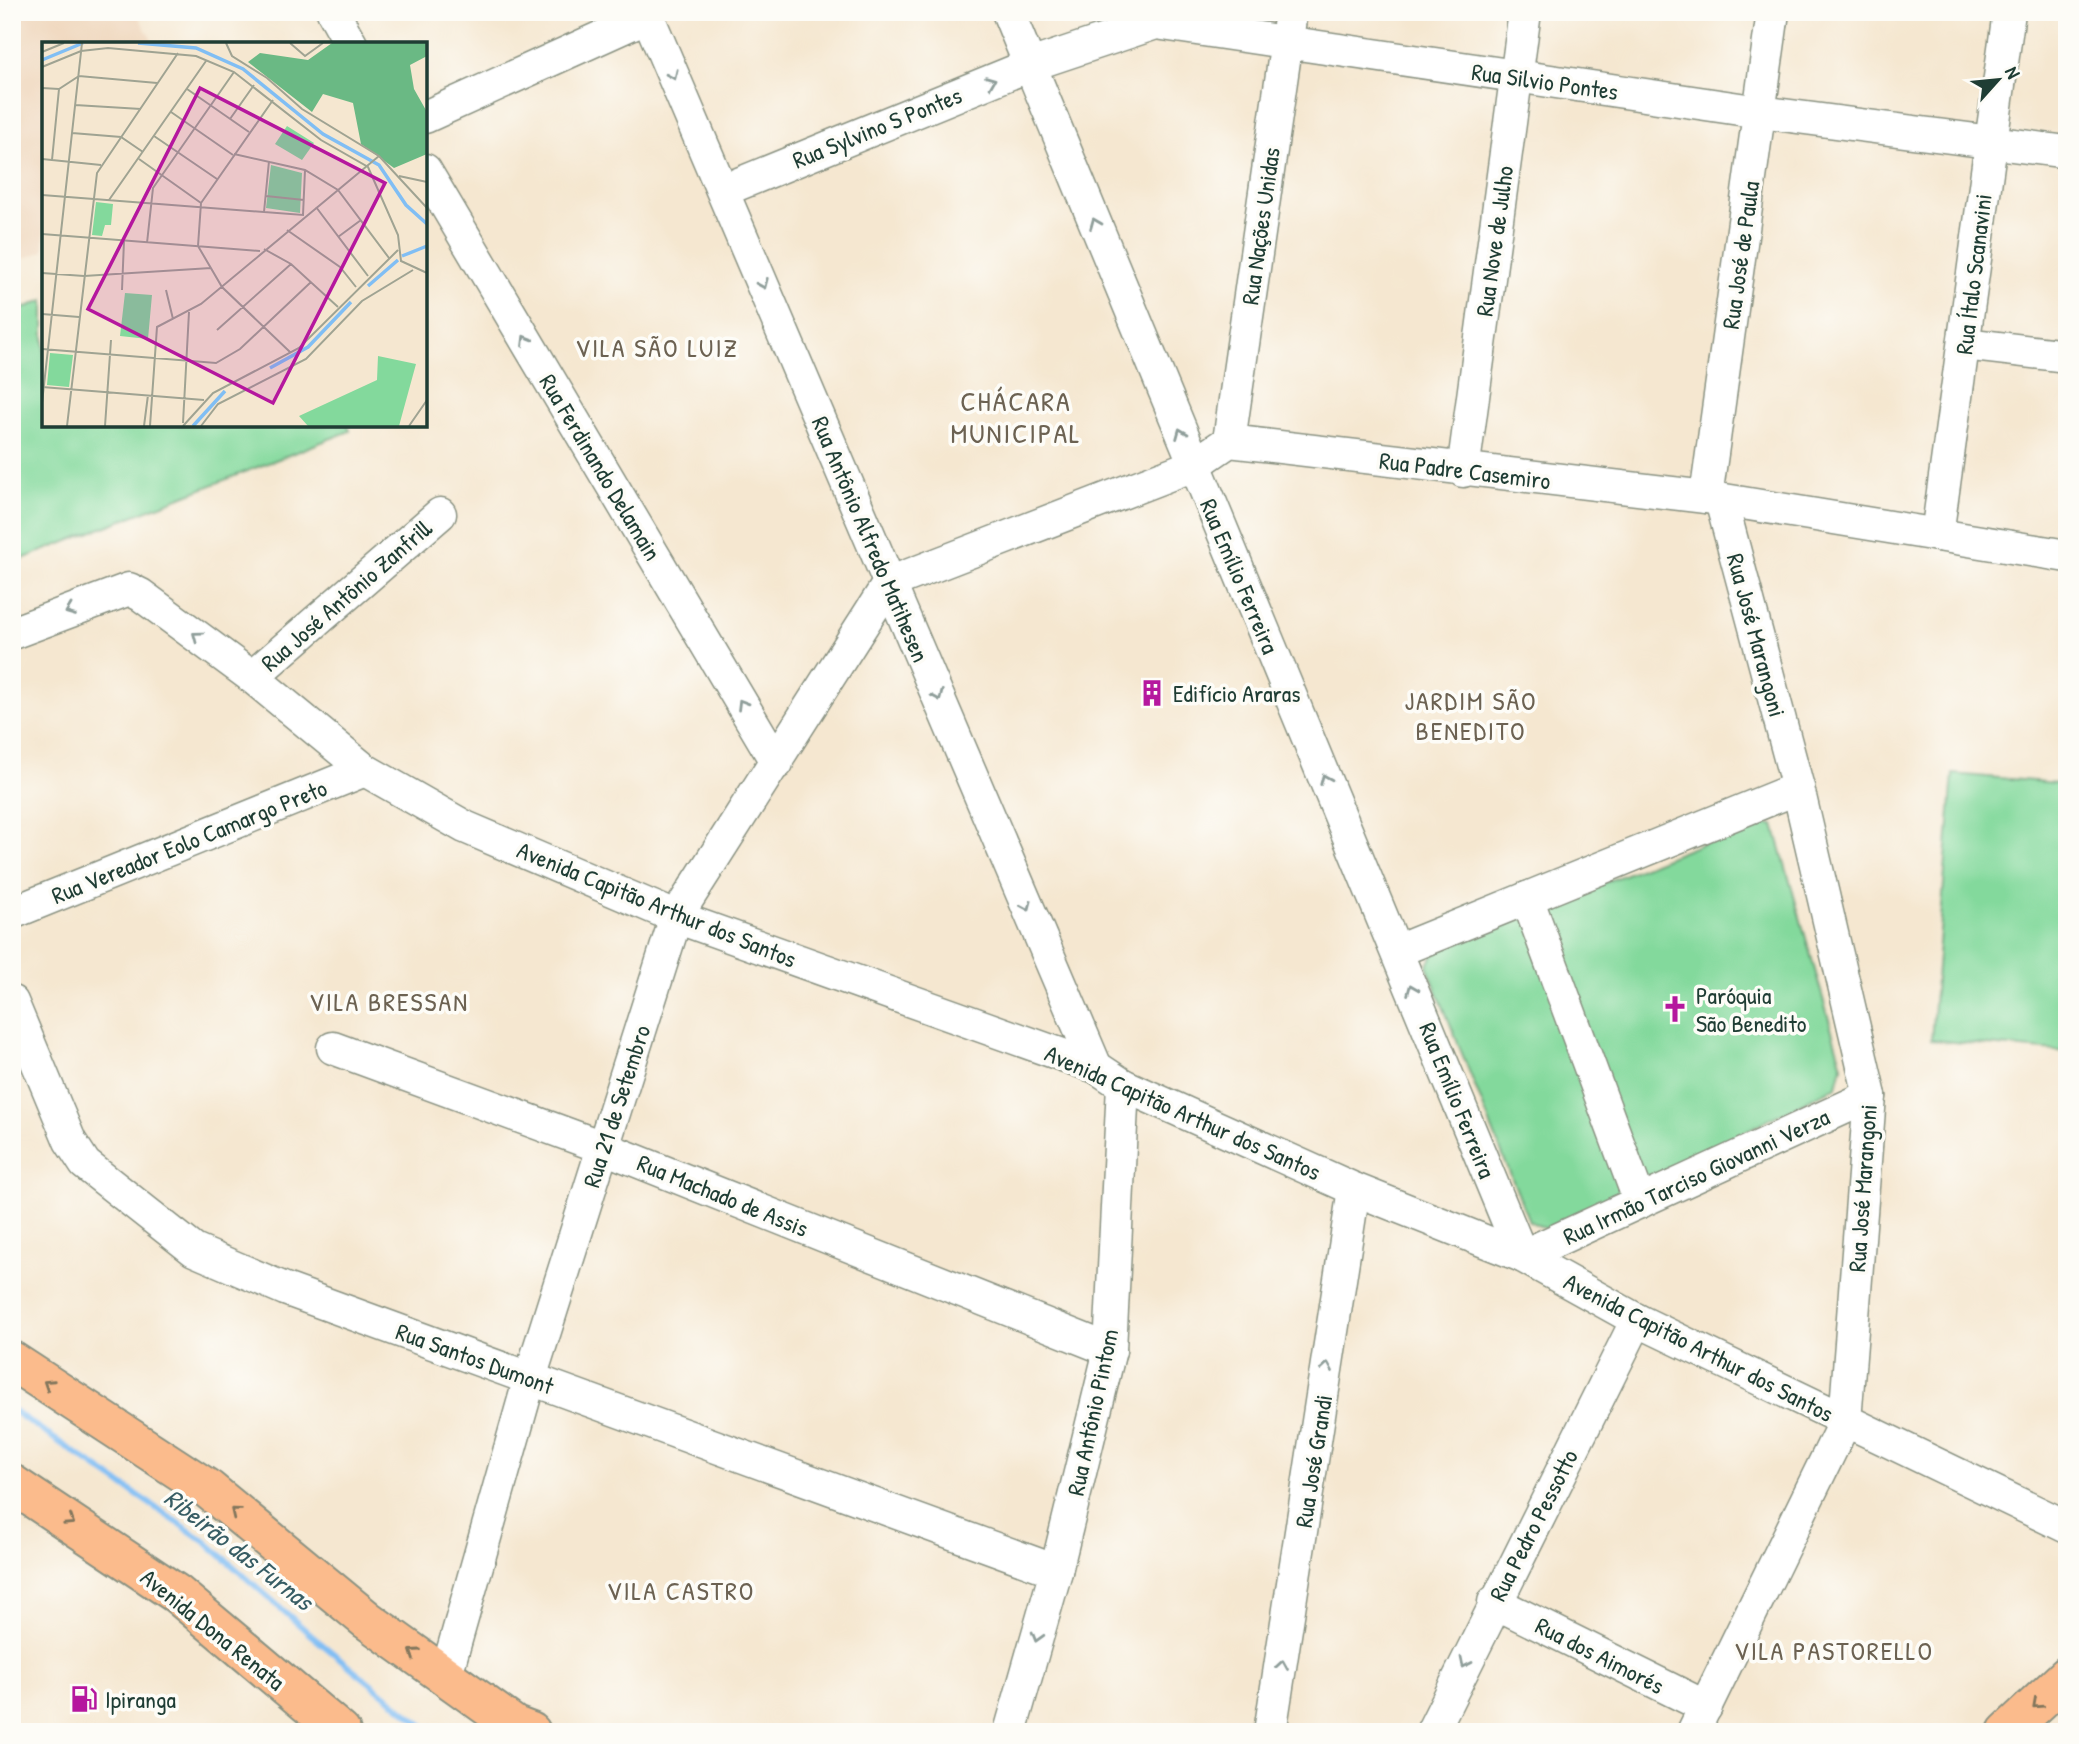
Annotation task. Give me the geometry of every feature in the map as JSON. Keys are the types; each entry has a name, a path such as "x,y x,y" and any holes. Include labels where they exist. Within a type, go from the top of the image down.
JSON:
{"main road":[{"path":"12,1361 208,1489 367,1620 515,1726 531,1732"},
{"name":"Avenida Dona Renata","path":"12,1484 177,1594 341,1732"},
{"path":"2007,1732 2067,1676"}],"street":[{"path":"332,12 350,42"},
{"name":"Rua Emílio Ferreira","path":"1008,12 1522,1256"},
{"name":"Rua Nove de Julho","path":"1463,471 1525,12"},
{"name":"Rua José de Paula","path":"1714,499 1773,12"},
{"name":"Rua Ítalo Scanavini","path":"1937,536 2009,12"},
{"path":"427,116 647,14"},
{"name":"Rua Antônio Alfredo Matihesen","path":"647,14 1096,1067"},
{"name":"Rua Silvio Pontes","path":"1030,65 1156,23 1289,27 1517,76 1760,112 2067,152"},
{"name":"Rua Nações Unidas","path":"1229,440 1289,27"},
{"name":"Rua Sylvino S Pontes","path":"724,190 1030,65"},
{"name":"Rua Ferdinando Delamain","path":"427,173 777,763"},
{"path":"1964,344 2067,356"},
{"path":"889,583 1194,465 1229,440"},
{"name":"Rua Padre Casemiro","path":"1229,440 1463,471 1714,499 2067,556"},
{"name":"Rua José Marangoni","path":"1700,1720 1845,1421 1870,1096 1798,788 1714,499"},
{"name":"Rua José Antônio Zanfrill","path":"251,677 440,514"},
{"name":"Rua 21 de Setembro","path":"446,1675 530,1378 676,917 777,763 889,583"},
{"name":"Avenida Capitão Arthur dos Santos","path":"12,633 129,589 141,595 251,677 365,770 465,827 676,917 1096,1067 1123,1085 1354,1189 1522,1256 1637,1320 2067,1527"},
{"name":"Rua Vereador Eolo Camargo Preto","path":"12,913 365,770"},
{"path":"1397,951 1798,788"},
{"path":"1527,898 1640,1202"},
{"name":"Rua Santos Dumont","path":"12,1002 70,1141 85,1164 194,1250 285,1289 1056,1571"},
{"name":"Rua Machado de Assis","path":"333,1048 602,1147 1110,1350"},
{"name":"Rua Antônio Pintom","path":"1010,1732 1056,1571 1110,1350 1123,1085"},
{"name":"Rua Irmão Tarciso Giovanni Verza","path":"1522,1256 1870,1096"},
{"name":"Rua José Grandi","path":"1270,1732 1354,1189"},
{"name":"Rua Pedro Pessotto","path":"1432,1732 1494,1602 1637,1320"},
{"name":"Rua dos Aimorés","path":"1494,1602 1700,1720"}],"shaded area":[{"path":"12,12 136,12 153,42 42,42 42,252 12,263"}],"green space":[{"path":"42,301 42,427 349,427 350,431 12,563 12,313"},
{"path":"1953,774 2067,784 2067,1052 1931,1040"},
{"path":"1754,823 1774,825 1842,1066 1837,1086 1546,1229 1529,1221 1427,966 1436,950"}],"waterway":[{"name":"Ribeirão das Furnas","path":"12,1410 206,1542 312,1636 431,1732"}],"place":[{"name":"Edifício Araras","path":"1152,693"},
{"name":"Paróquia São Benedito","path":"1675,1009"},
{"name":"Ipiranga","path":"84,1699"}],"district":[{"name":"VILA SÃO LUIZ","path":"657,347"},
{"name":"CHÁCARA MUNICIPAL","path":"1016,417"},
{"name":"JARDIM SÃO BENEDITO","path":"1471,715"},
{"name":"VILA BRESSAN","path":"389,1001"},
{"name":"VILA CASTRO","path":"681,1590"},
{"name":"VILA PASTORELLO","path":"1834,1650"}]}
